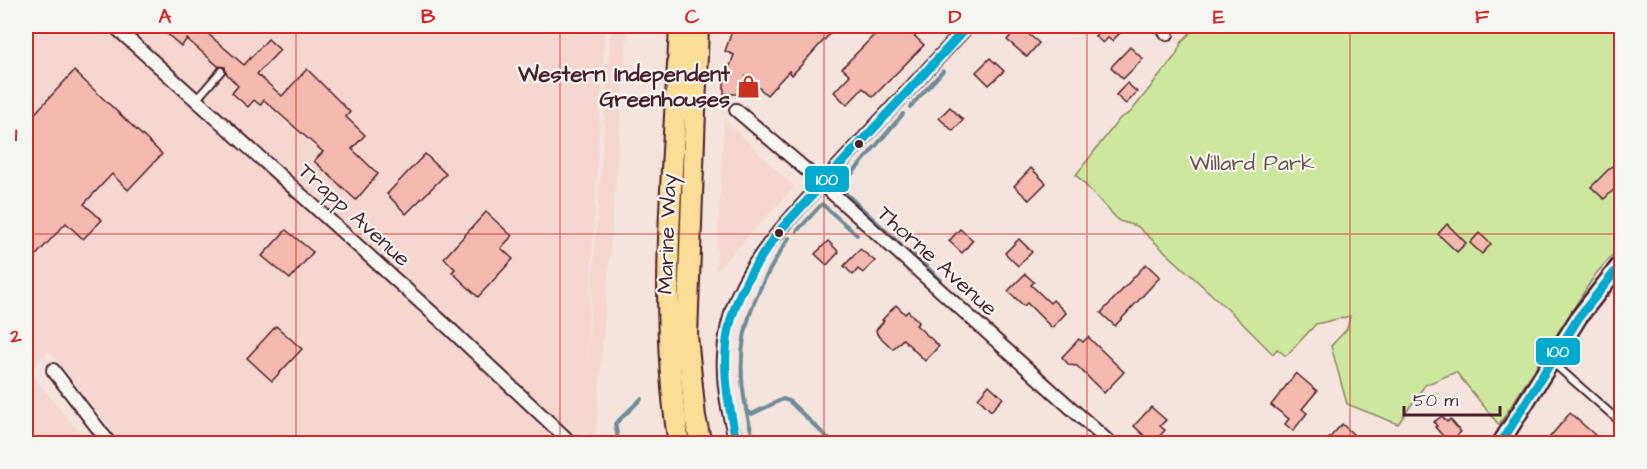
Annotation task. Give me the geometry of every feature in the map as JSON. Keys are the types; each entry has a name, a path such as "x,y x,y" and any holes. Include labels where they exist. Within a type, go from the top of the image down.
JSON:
{"main road":[{"name":"Marine Way","path":"679,444 672,397 669,289 680,26"},
{"name":"Marine Way","path":"698,26 687,336 695,417 701,444"}],"street":[{"name":"Trapp Avenue","path":"114,26 449,328 564,441"},
{"path":"737,444 724,374 728,326 734,301 744,278 767,244 968,26"},
{"name":"Thorne Avenue","path":"736,110 1111,444"},
{"path":"1500,444 1605,281 1622,262"},
{"path":"53,370 111,444"}],"lane":[{"path":"197,99 221,72"},
{"path":"1552,362 1618,420"},
{"path":"564,441 579,444"}],"shaded area":[{"path":"26,26 605,26 586,371 611,26 628,26 595,443 585,443 586,435 582,432 572,444 122,443 49,351 28,371 89,443 26,443"},
{"path":"724,119 794,187 716,271"}],"green space":[{"name":"Willard Park","path":"1196,26 1621,26 1621,245 1595,275 1499,425 1456,372 1425,385 1398,424 1347,404 1331,346 1347,329 1350,316 1316,324 1286,356 1277,349 1273,354 1137,226 1119,221 1076,175 1120,118 1130,113"}],"building":[{"path":"158,26 199,26 244,65 268,39 280,50 257,74 282,96 307,69 350,112 346,117 365,135 352,149 378,174 356,200 314,161 323,152 264,100 260,105 254,100 248,107 232,93 238,86 226,73 225,67 218,66 187,39 181,46"},
{"path":"734,26 802,26 807,31 812,26 837,26 792,75 789,71 767,95 746,76 739,94 724,94 724,83 734,55 725,51"},
{"path":"883,26 904,26 924,45 873,97 863,88 847,105 834,92 850,75 842,68"},
{"path":"1019,26 1039,43 1027,57 1007,40"},
{"path":"1104,26 1116,26 1122,31 1112,41 1108,38 1103,43 1095,36"},
{"path":"1130,47 1143,59 1123,79 1111,67"},
{"path":"990,58 1004,71 989,85 976,72"},
{"path":"74,71 162,154 128,190 112,174 84,204 102,220 83,239 66,223 26,266 26,123"},
{"path":"1127,83 1137,92 1126,104 1116,95"},
{"path":"950,107 963,120 953,131 939,118"},
{"path":"425,154 446,174 406,214 387,194"},
{"path":"1612,166 1622,175 1622,182 1604,199 1591,187"},
{"path":"1031,168 1046,183 1029,200 1014,186"},
{"path":"486,212 512,236 501,248 513,259 478,297 452,272 455,269 444,258"},
{"path":"1447,224 1466,243 1457,252 1438,234"},
{"path":"960,229 973,240 962,253 949,241"},
{"path":"286,230 313,252 290,279 262,256"},
{"path":"1479,233 1491,244 1482,254 1470,243"},
{"path":"1019,239 1032,252 1018,266 1005,253"},
{"path":"828,241 839,252 827,265 815,254"},
{"path":"860,249 875,261 863,273 858,269 853,275 844,266"},
{"path":"1146,264 1160,277 1115,326 1101,313"},
{"path":"1025,274 1034,282 1031,285 1050,303 1053,300 1066,313 1052,328 1027,303 1024,306 1008,291"},
{"path":"896,305 905,314 908,311 919,322 916,325 939,346 925,361 903,339 893,349 877,334 876,330 884,321 882,320"},
{"path":"276,326 302,349 272,381 247,358"},
{"path":"1088,337 1124,372 1104,393 1077,366 1069,365 1062,357 1079,339 1083,342"},
{"path":"1296,373 1317,391 1302,409 1307,413 1293,431 1285,424 1289,419 1271,405"},
{"path":"989,385 1003,398 991,411 978,398"},
{"path":"1151,407 1166,420 1160,426 1165,430 1153,444 1134,426"},
{"path":"1570,413 1595,435 1588,444 1555,444 1549,438"},
{"path":"1442,416 1447,422 1450,419 1461,432 1449,443 1435,427 1437,426 1434,422"},
{"path":"1342,424 1353,434 1344,444 1324,444"}],"waterway":[{"path":"910,107 943,71"},
{"path":"901,245 840,188 903,114"},
{"path":"797,231 822,204 857,235"},
{"path":"755,444 743,386 744,336 760,289 789,238"},
{"path":"910,252 941,280"},
{"path":"619,444 615,424 641,399"},
{"path":"746,410 752,414 783,399 789,401 834,444"}],"transit line":[{"name":"100","path":"737,444 726,381 726,354 729,329 747,280 783,227 968,26"},
{"name":"100","path":"1500,444 1579,317 1622,263"}],"place":[{"name":"Western Independent Greenhouses","path":"748,86"}]}
